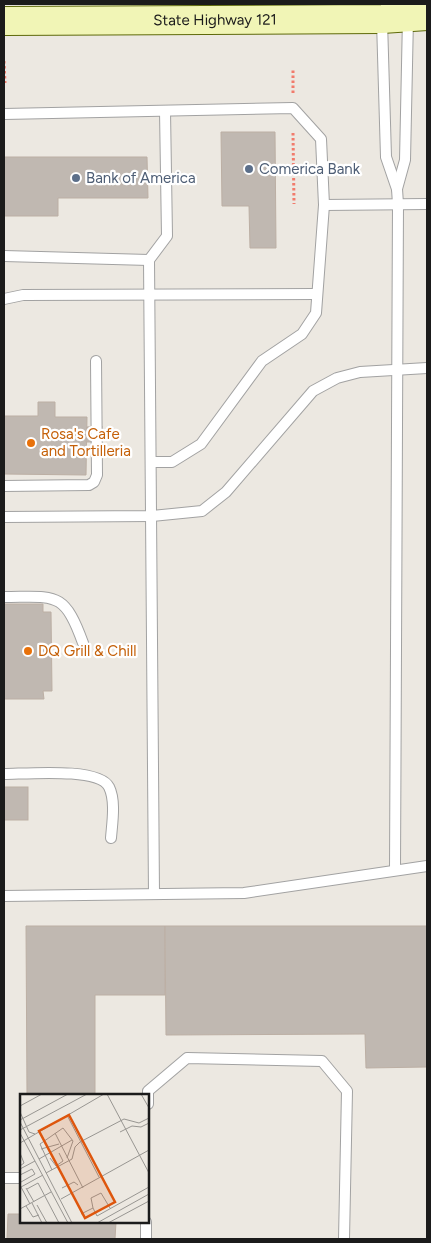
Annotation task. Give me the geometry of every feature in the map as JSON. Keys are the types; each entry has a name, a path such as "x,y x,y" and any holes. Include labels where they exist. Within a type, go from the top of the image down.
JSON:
{"main road":[{"name":"State Highway 121","path":"4,21 406,17"}],"lane":[{"path":"395,870 398,204 397,189 386,157 406,17"},
{"path":"397,189 405,160 406,17"},
{"path":"4,114 293,108 321,139 324,205 316,313 302,334 262,361 201,444 172,462 151,462"},
{"path":"154,894 149,260 167,236 165,111"},
{"path":"324,205 427,204"},
{"path":"4,256 149,260"},
{"path":"4,299 22,296 316,294"},
{"path":"4,486 89,484 94,482 97,475 96,361"},
{"path":"4,517 152,516 202,511 226,492 313,390 337,378 360,372 398,368 427,368"},
{"path":"4,597 52,597 60,601 68,608 83,643"},
{"path":"4,774 86,774 103,780 109,787 112,799 111,838"},
{"path":"4,896 244,893 427,866"},
{"path":"148,1094 148,1091 187,1058 322,1061 347,1091 344,1239"},
{"path":"4,1178 20,1178"},
{"path":"146,1223 146,1239"}],"path":[{"path":"4,60 5,83"},
{"path":"293,69 293,99"},
{"path":"293,125 294,204"}],"building":[{"name":"Comerica Bank","path":"221,132 275,132 276,248 250,248 249,206 222,206"},
{"name":"Bank of America","path":"4,157 147,157 148,198 58,198 58,216 4,216"},
{"path":"38,402 55,402 55,417 87,417 86,475 4,474 4,416 38,416"},
{"path":"102,426 101,442 86,442 87,427"},
{"name":"DQ Grill & Chill","path":"4,604 43,604 43,612 51,612 52,691 43,691 44,699 4,699"},
{"path":"4,787 28,787 28,820 4,820"},
{"path":"26,926 165,926 165,995 95,995 95,1094 27,1094"},
{"path":"165,926 427,926 427,1067 366,1068 365,1034 166,1035"},
{"path":"8,1214 20,1214 20,1223 116,1223 115,1239 7,1239"}],"place":[{"name":"Comerica Bank","path":"249,169"},
{"name":"Bank of America","path":"76,178"},
{"name":"Rosa's Cafe and Tortilleria","path":"31,443"},
{"name":"DQ Grill & Chill","path":"28,651"}]}
